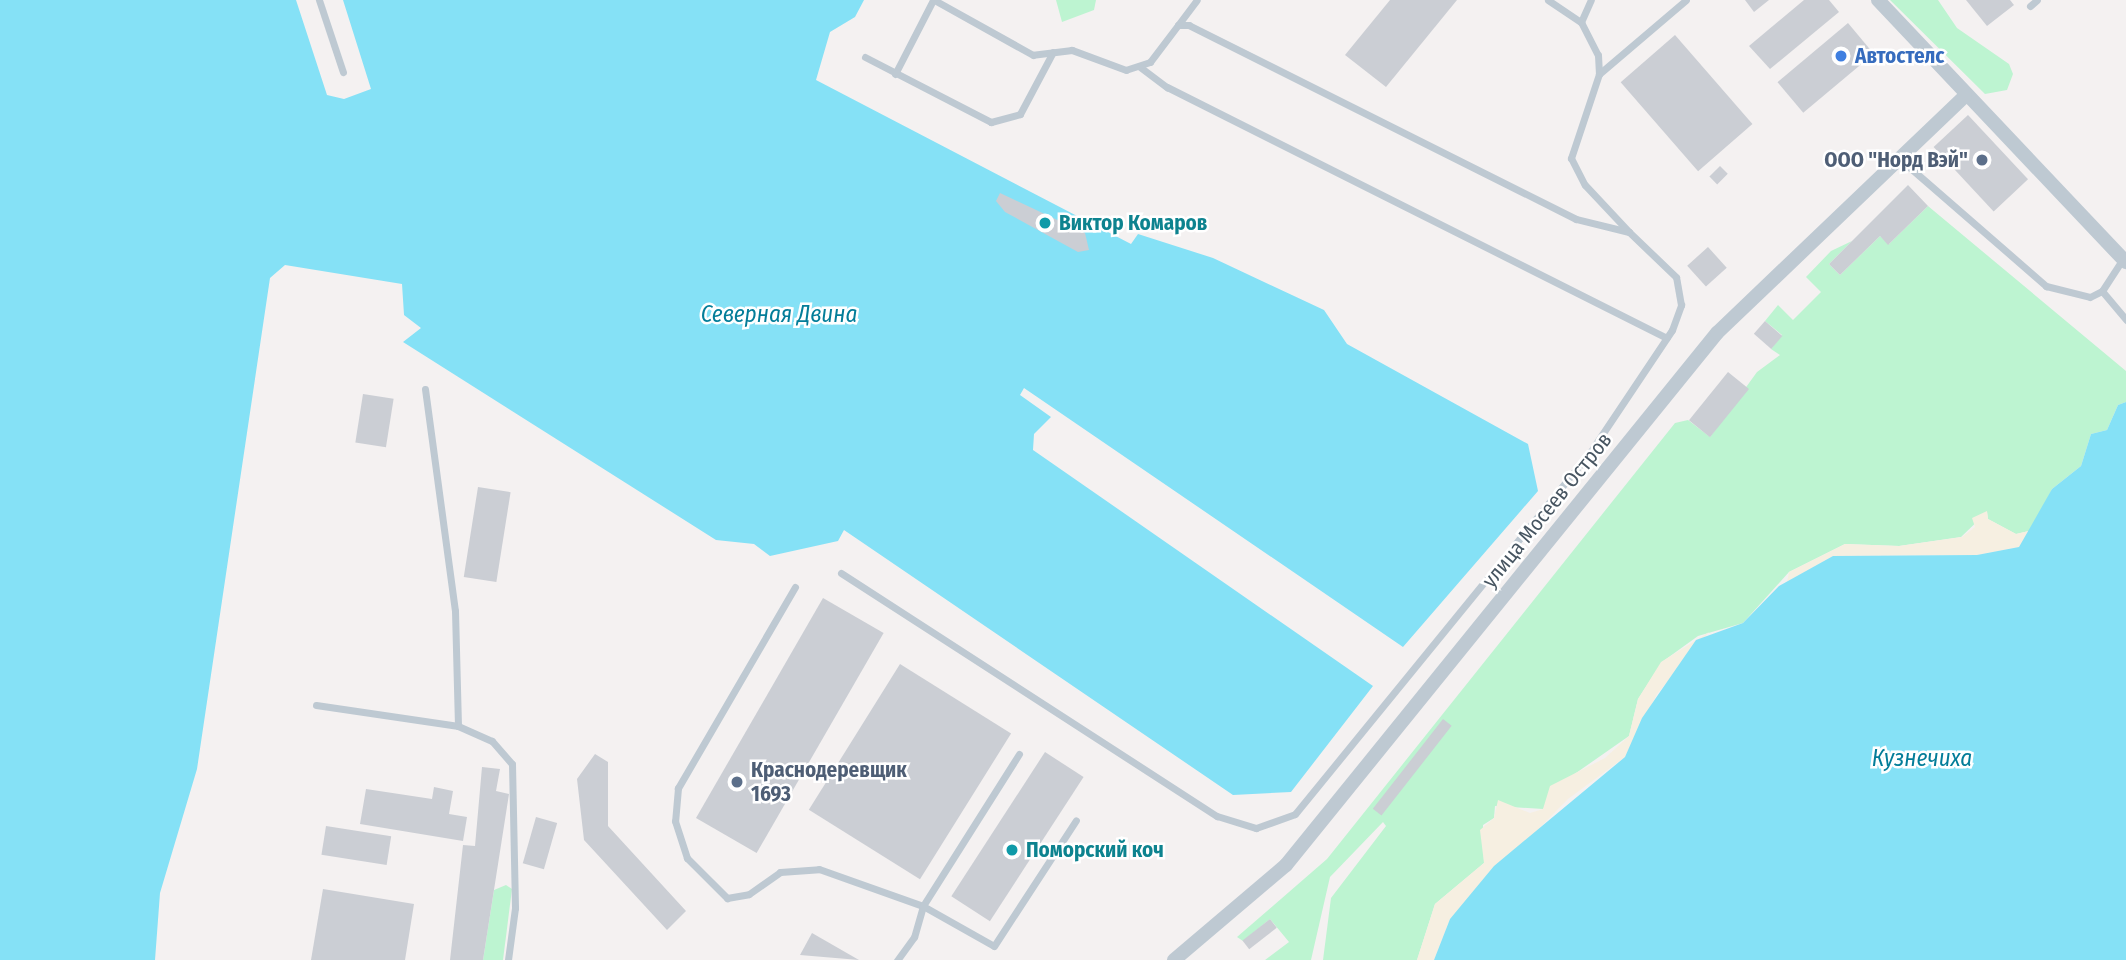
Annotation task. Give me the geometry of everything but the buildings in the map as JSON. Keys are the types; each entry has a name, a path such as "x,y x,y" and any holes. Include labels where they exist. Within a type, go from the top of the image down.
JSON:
{"street":[{"path":"1878,0 1965,96 2124,260"},
{"name":"улица Мосеев Остров","path":"1174,960 1286,865 1717,333 1897,156 1965,96"}],"lane":[{"path":"319,0 343,72"},
{"path":"895,74 933,0 1032,55 1072,50 1126,70 1140,67 1197,0"},
{"path":"841,573 1217,816 1256,828 1295,814 1593,447 1667,338 1681,305 1676,277 1585,185 1571,158 1599,74 1598,55 1581,22 1548,0"},
{"path":"1581,22 1591,0"},
{"path":"1599,74 1686,0"},
{"path":"2030,6 2037,0"},
{"path":"1178,25 1576,219 1629,232"},
{"path":"865,57 991,122 1020,114 1053,52"},
{"path":"1140,67 1167,87 1667,338"},
{"path":"1897,156 2046,286 2090,297 2102,291 2124,260"},
{"path":"2102,291 2126,320"},
{"path":"425,389 455,611 458,726"},
{"path":"795,587 678,788 675,821 687,858 727,898 749,894 780,872 819,869 923,906 994,946 1076,820"},
{"path":"316,705 458,726 492,741 516,780 508,960"},
{"path":"897,960 914,937 923,906 1019,754"}],"green space":[{"path":"1056,0 1096,0 1094,10 1062,22"},
{"path":"1890,0 1938,0 1957,28 2009,64 2013,74 2007,90 1985,94"},
{"path":"1928,206 2126,371 2126,402 2118,405 2107,430 2091,434 2081,466 2052,489 2033,530 2016,534 1988,519 1987,512 1961,537 1899,546 1845,544 1789,572 1743,623 1698,636 1662,662 1638,699 1629,736 1566,780 1543,809 1495,806 1494,818 1483,825 1484,863 1435,904 1417,960 1323,960 1331,898 1386,826 1383,822 1330,877 1311,960 1265,960 1289,942 1270,919 1243,941 1237,937 1327,859 1675,423 1688,420 1710,437 1757,372 1780,355 1771,349 1782,335 1765,321 1778,305 1793,320 1821,292 1806,277 1831,251 1852,241 1829,264 1840,275 1880,236 1889,244"},
{"path":"506,885 512,889 503,960 483,960 494,890"}],"sand":[{"path":"1987,511 1988,519 2016,534 2033,530 2019,547 1977,555 1833,556 1787,582 1789,572 1845,544 1899,546 1962,537 1975,527 1972,518"},
{"path":"1709,632 1657,694 1625,757 1568,799 1450,919 1434,960 1417,960 1435,904 1484,863 1480,830 1494,818 1498,800 1530,813 1543,809 1550,786 1605,758 1629,736 1638,699 1661,662"}],"water":[{"name":"Северная Двина","path":"0,0 296,0 327,95 344,99 371,89 343,0 864,0 855,17 830,32 816,80 1131,244 1138,234 1213,258 1324,310 1347,344 1528,444 1538,491 1403,647 1024,388 1020,395 1051,417 1034,434 1033,450 1373,686 1291,792 1233,795 844,530 838,541 770,556 754,544 716,540 403,342 421,328 404,315 402,284 285,265 270,278 197,769 160,893 155,960 0,960"},
{"name":"Кузнечиха","path":"2126,402 2126,960 1434,960 1450,919 1494,866 1625,757 1642,718 1696,640 1743,623 1779,586 1833,556 1977,555 2019,547 2052,489 2081,466 2091,434 2107,430 2118,405"}],"place":[{"name":"Автостелс","path":"1841,56"},
{"name":"ООО \"Норд Вэй\"","path":"1982,160"},
{"name":"Виктор Комаров","path":"1045,223"},
{"name":"Краснодеревщик 1693","path":"737,782"},
{"name":"Поморский коч","path":"1012,850"}]}
